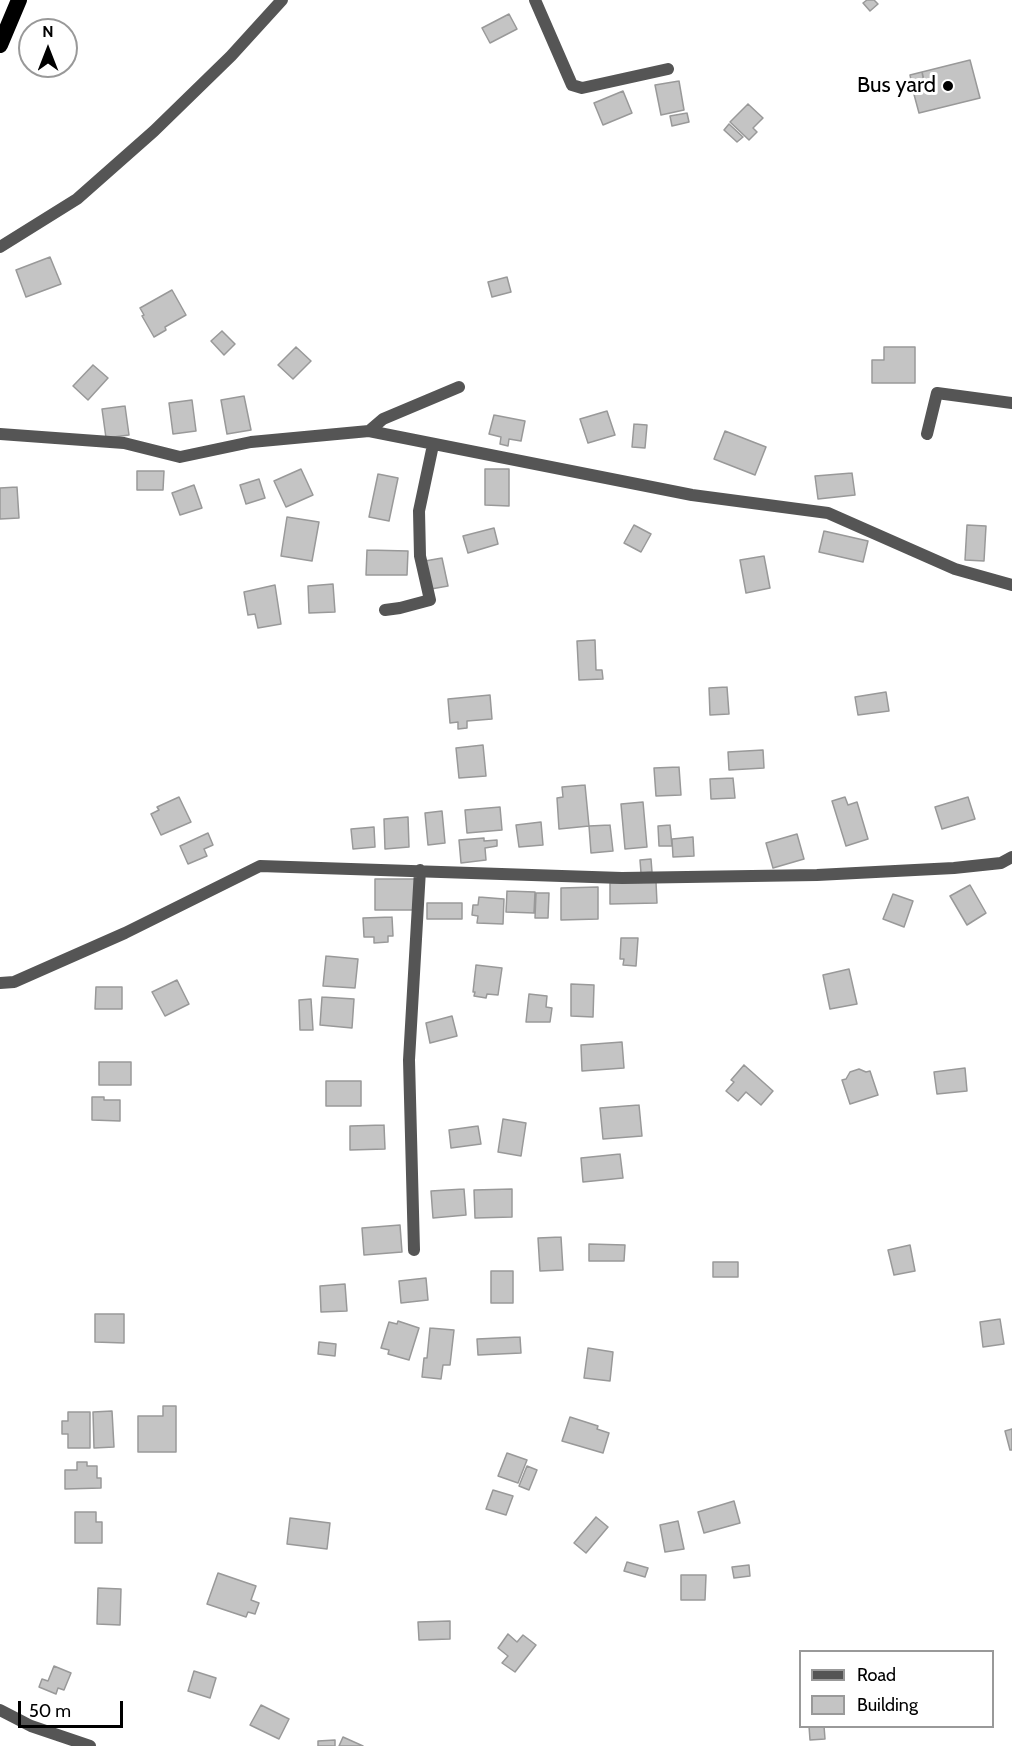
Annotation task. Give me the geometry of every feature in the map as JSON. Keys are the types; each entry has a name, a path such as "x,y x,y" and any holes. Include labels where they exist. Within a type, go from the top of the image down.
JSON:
{"highway":[{"path":"0,45 19,0"}],"street":[{"path":"0,247 77,199 154,131 231,56 282,0"},
{"path":"535,0 572,84 582,88 668,69"},
{"path":"369,431 383,419 459,387"},
{"path":"927,434 937,393 1012,403"},
{"path":"0,434 124,443 180,457 251,442 369,431 692,495 828,513 955,569 1012,585"},
{"path":"385,610 429,600 420,556 420,511 433,445"},
{"path":"0,983 14,982 125,933 260,866 622,878 817,875 954,868 1001,863 1012,857"},
{"path":"414,1250 410,1060 420,870"},
{"path":"0,1710 31,1726 90,1746"}],"building":[{"path":"867,0 874,0 878,4 870,11 863,3"},
{"path":"509,14 517,29 490,43 482,28"},
{"name":"Bus yard","path":"970,60 980,98 919,113 912,87 925,84 922,72"},
{"path":"922,72 924,83 912,85 910,75"},
{"path":"679,81 684,110 661,115 655,85"},
{"path":"623,91 632,113 603,125 594,103"},
{"path":"748,104 763,118 753,128 757,132 749,140 730,122"},
{"path":"687,113 689,122 672,126 670,116"},
{"path":"729,124 743,137 737,142 724,130"},
{"path":"50,257 61,284 26,297 16,270"},
{"path":"507,277 511,292 492,297 488,282"},
{"path":"172,290 186,315 165,327 166,330 154,337 140,308"},
{"path":"222,331 235,344 224,355 211,341"},
{"path":"296,347 311,361 293,379 278,365"},
{"path":"884,347 915,347 915,383 872,383 872,360 884,360"},
{"path":"93,365 108,378 88,400 73,386"},
{"path":"244,396 251,430 227,434 221,400"},
{"path":"192,400 196,431 173,434 169,403"},
{"path":"125,406 129,435 106,438 102,409"},
{"path":"607,411 615,435 588,443 580,419"},
{"path":"494,415 525,421 521,441 509,439 508,446 500,444 501,437 489,434"},
{"path":"634,424 647,425 645,448 632,447"},
{"path":"725,431 766,447 755,475 714,459"},
{"path":"301,469 313,495 286,507 274,481"},
{"path":"485,469 509,469 509,506 485,505"},
{"path":"137,471 164,471 163,490 137,490"},
{"path":"852,473 855,495 818,499 815,476"},
{"path":"378,474 398,478 389,521 369,517"},
{"path":"259,479 265,498 246,504 240,485"},
{"path":"194,485 202,508 180,515 172,493"},
{"path":"17,487 19,518 0,519 0,488"},
{"path":"287,517 319,522 312,561 281,556"},
{"path":"634,525 651,534 641,552 624,543"},
{"path":"967,525 986,526 984,561 965,560"},
{"path":"494,528 498,544 468,553 463,536"},
{"path":"824,531 868,541 863,562 819,552"},
{"path":"367,550 408,551 407,575 366,575"},
{"path":"764,556 770,588 746,593 740,560"},
{"path":"442,558 448,586 431,589 425,561"},
{"path":"333,584 335,612 309,613 308,586"},
{"path":"275,585 281,624 258,628 255,614 248,615 244,592"},
{"path":"595,640 596,670 602,670 603,679 579,680 577,641"},
{"path":"727,687 729,714 710,715 709,688"},
{"path":"886,692 889,711 858,715 855,697"},
{"path":"490,695 492,719 467,721 467,728 458,729 458,722 450,723 448,699"},
{"path":"483,745 486,776 459,778 456,748"},
{"path":"763,750 764,768 729,770 728,752"},
{"path":"679,767 681,795 656,796 654,768"},
{"path":"733,778 735,798 711,799 710,779"},
{"path":"585,785 589,826 559,829 557,798 563,797 562,787"},
{"path":"179,797 191,822 161,835 151,814 159,810 157,807"},
{"path":"845,797 848,805 857,802 868,839 846,846 832,801"},
{"path":"968,797 975,819 942,829 935,807"},
{"path":"643,802 647,847 625,849 621,804"},
{"path":"500,807 502,830 467,833 465,810"},
{"path":"442,811 445,843 428,845 425,813"},
{"path":"408,817 409,847 385,849 384,819"},
{"path":"541,822 543,845 519,847 516,825"},
{"path":"610,825 613,851 591,853 589,826"},
{"path":"670,825 672,846 659,846 658,826"},
{"path":"374,827 375,847 353,849 351,829"},
{"path":"208,833 213,845 204,849 207,856 188,864 180,846"},
{"path":"797,834 804,859 773,868 766,843"},
{"path":"693,837 694,856 673,857 672,839"},
{"path":"484,838 484,841 497,840 497,846 485,848 486,860 461,863 459,840"},
{"path":"651,859 652,872 641,873 640,860"},
{"path":"375,879 415,879 415,910 375,910"},
{"path":"656,882 657,903 610,904 610,883"},
{"path":"970,885 986,913 967,925 950,896"},
{"path":"598,887 598,919 561,920 561,888"},
{"path":"507,891 535,892 534,913 506,912"},
{"path":"536,893 549,893 548,918 535,918"},
{"path":"893,894 913,901 904,927 883,919"},
{"path":"479,897 504,899 503,924 477,923 478,916 472,915 473,905 478,905"},
{"path":"427,903 462,903 462,919 427,919"},
{"path":"392,917 393,936 388,936 388,942 374,943 374,937 364,937 363,918"},
{"path":"621,938 638,938 636,966 623,965 624,959 620,959"},
{"path":"326,956 358,959 355,988 323,986"},
{"path":"476,965 502,968 498,995 487,994 486,998 474,996"},
{"path":"849,969 857,1004 830,1009 823,975"},
{"path":"177,980 189,1004 165,1016 152,992"},
{"path":"571,984 594,985 593,1017 571,1016"},
{"path":"96,987 122,987 122,1009 95,1009"},
{"path":"529,994 547,996 546,1007 552,1008 550,1022 526,1022"},
{"path":"322,997 354,999 352,1028 320,1025"},
{"path":"311,999 313,1030 300,1030 299,1000"},
{"path":"452,1016 457,1036 430,1043 426,1023"},
{"path":"622,1042 624,1068 582,1071 581,1045"},
{"path":"99,1062 131,1062 131,1085 99,1085"},
{"path":"744,1065 773,1091 761,1105 746,1092 738,1101 726,1091 734,1082 731,1080"},
{"path":"965,1068 967,1091 937,1094 934,1072"},
{"path":"859,1069 870,1071 878,1095 850,1104 842,1080 846,1079 850,1072"},
{"path":"326,1081 361,1081 361,1106 326,1106"},
{"path":"92,1097 120,1100 120,1121 92,1120"},
{"path":"639,1105 642,1136 603,1139 600,1108"},
{"path":"503,1119 526,1123 521,1156 498,1152"},
{"path":"384,1125 385,1149 350,1150 350,1126"},
{"path":"478,1126 481,1144 451,1148 449,1130"},
{"path":"620,1154 623,1178 583,1182 581,1158"},
{"path":"464,1189 466,1215 433,1218 431,1191"},
{"path":"512,1189 512,1217 475,1218 474,1190"},
{"path":"400,1225 402,1252 364,1255 362,1228"},
{"path":"561,1237 563,1270 540,1271 538,1238"},
{"path":"589,1244 625,1245 624,1261 589,1261"},
{"path":"910,1245 915,1271 894,1275 888,1250"},
{"path":"713,1262 738,1262 738,1277 713,1277"},
{"path":"491,1271 513,1271 513,1303 491,1303"},
{"path":"426,1278 428,1300 401,1303 399,1281"},
{"path":"345,1284 347,1311 321,1312 320,1286"},
{"path":"95,1314 124,1314 124,1343 95,1342"},
{"path":"1000,1319 1004,1344 983,1347 980,1322"},
{"path":"398,1321 419,1328 409,1360 388,1354 389,1350 381,1348 389,1322 397,1324"},
{"path":"430,1328 454,1330 450,1365 443,1365 441,1379 422,1377 424,1358 427,1358"},
{"path":"520,1337 521,1353 478,1355 477,1339"},
{"path":"319,1342 336,1344 335,1356 318,1354"},
{"path":"588,1348 613,1352 610,1381 584,1378"},
{"path":"163,1406 176,1406 176,1452 138,1452 138,1416 163,1416"},
{"path":"112,1411 114,1447 94,1448 93,1412"},
{"path":"68,1412 90,1412 90,1448 68,1448 68,1434 62,1434 62,1421 68,1421"},
{"path":"570,1417 598,1426 597,1429 609,1433 603,1453 562,1441"},
{"path":"1012,1429 1012,1450 1010,1450 1005,1431"},
{"path":"507,1453 527,1460 518,1483 498,1476"},
{"path":"77,1462 87,1462 87,1466 97,1466 97,1478 101,1478 101,1488 65,1489 65,1470 77,1470"},
{"path":"527,1466 537,1470 529,1490 519,1486"},
{"path":"493,1490 513,1496 506,1515 486,1509"},
{"path":"734,1501 740,1523 704,1533 698,1512"},
{"path":"75,1512 96,1512 96,1522 102,1522 102,1543 75,1543"},
{"path":"596,1517 608,1527 586,1553 574,1543"},
{"path":"290,1518 330,1523 327,1549 287,1544"},
{"path":"678,1521 684,1549 665,1552 660,1525"},
{"path":"627,1562 648,1568 645,1577 624,1571"},
{"path":"749,1565 750,1576 734,1578 732,1567"},
{"path":"218,1573 256,1586 251,1600 259,1603 255,1614 248,1612 246,1617 207,1604"},
{"path":"681,1575 706,1575 705,1600 681,1600"},
{"path":"98,1588 121,1589 120,1625 97,1624"},
{"path":"450,1621 450,1639 419,1640 418,1622"},
{"path":"508,1634 517,1642 523,1635 536,1645 515,1672 502,1663 508,1656 498,1648"},
{"path":"54,1666 71,1673 64,1690 58,1688 56,1694 39,1687 42,1679 48,1681"},
{"path":"194,1671 216,1678 210,1698 188,1691"},
{"path":"261,1705 289,1719 279,1739 250,1725"},
{"path":"809,1728 824,1728 825,1739 810,1740"},
{"path":"343,1737 363,1746 339,1746"},
{"path":"335,1740 335,1746 318,1746 318,1741"}],"place":[{"name":"Bus yard","path":"948,86"}]}
